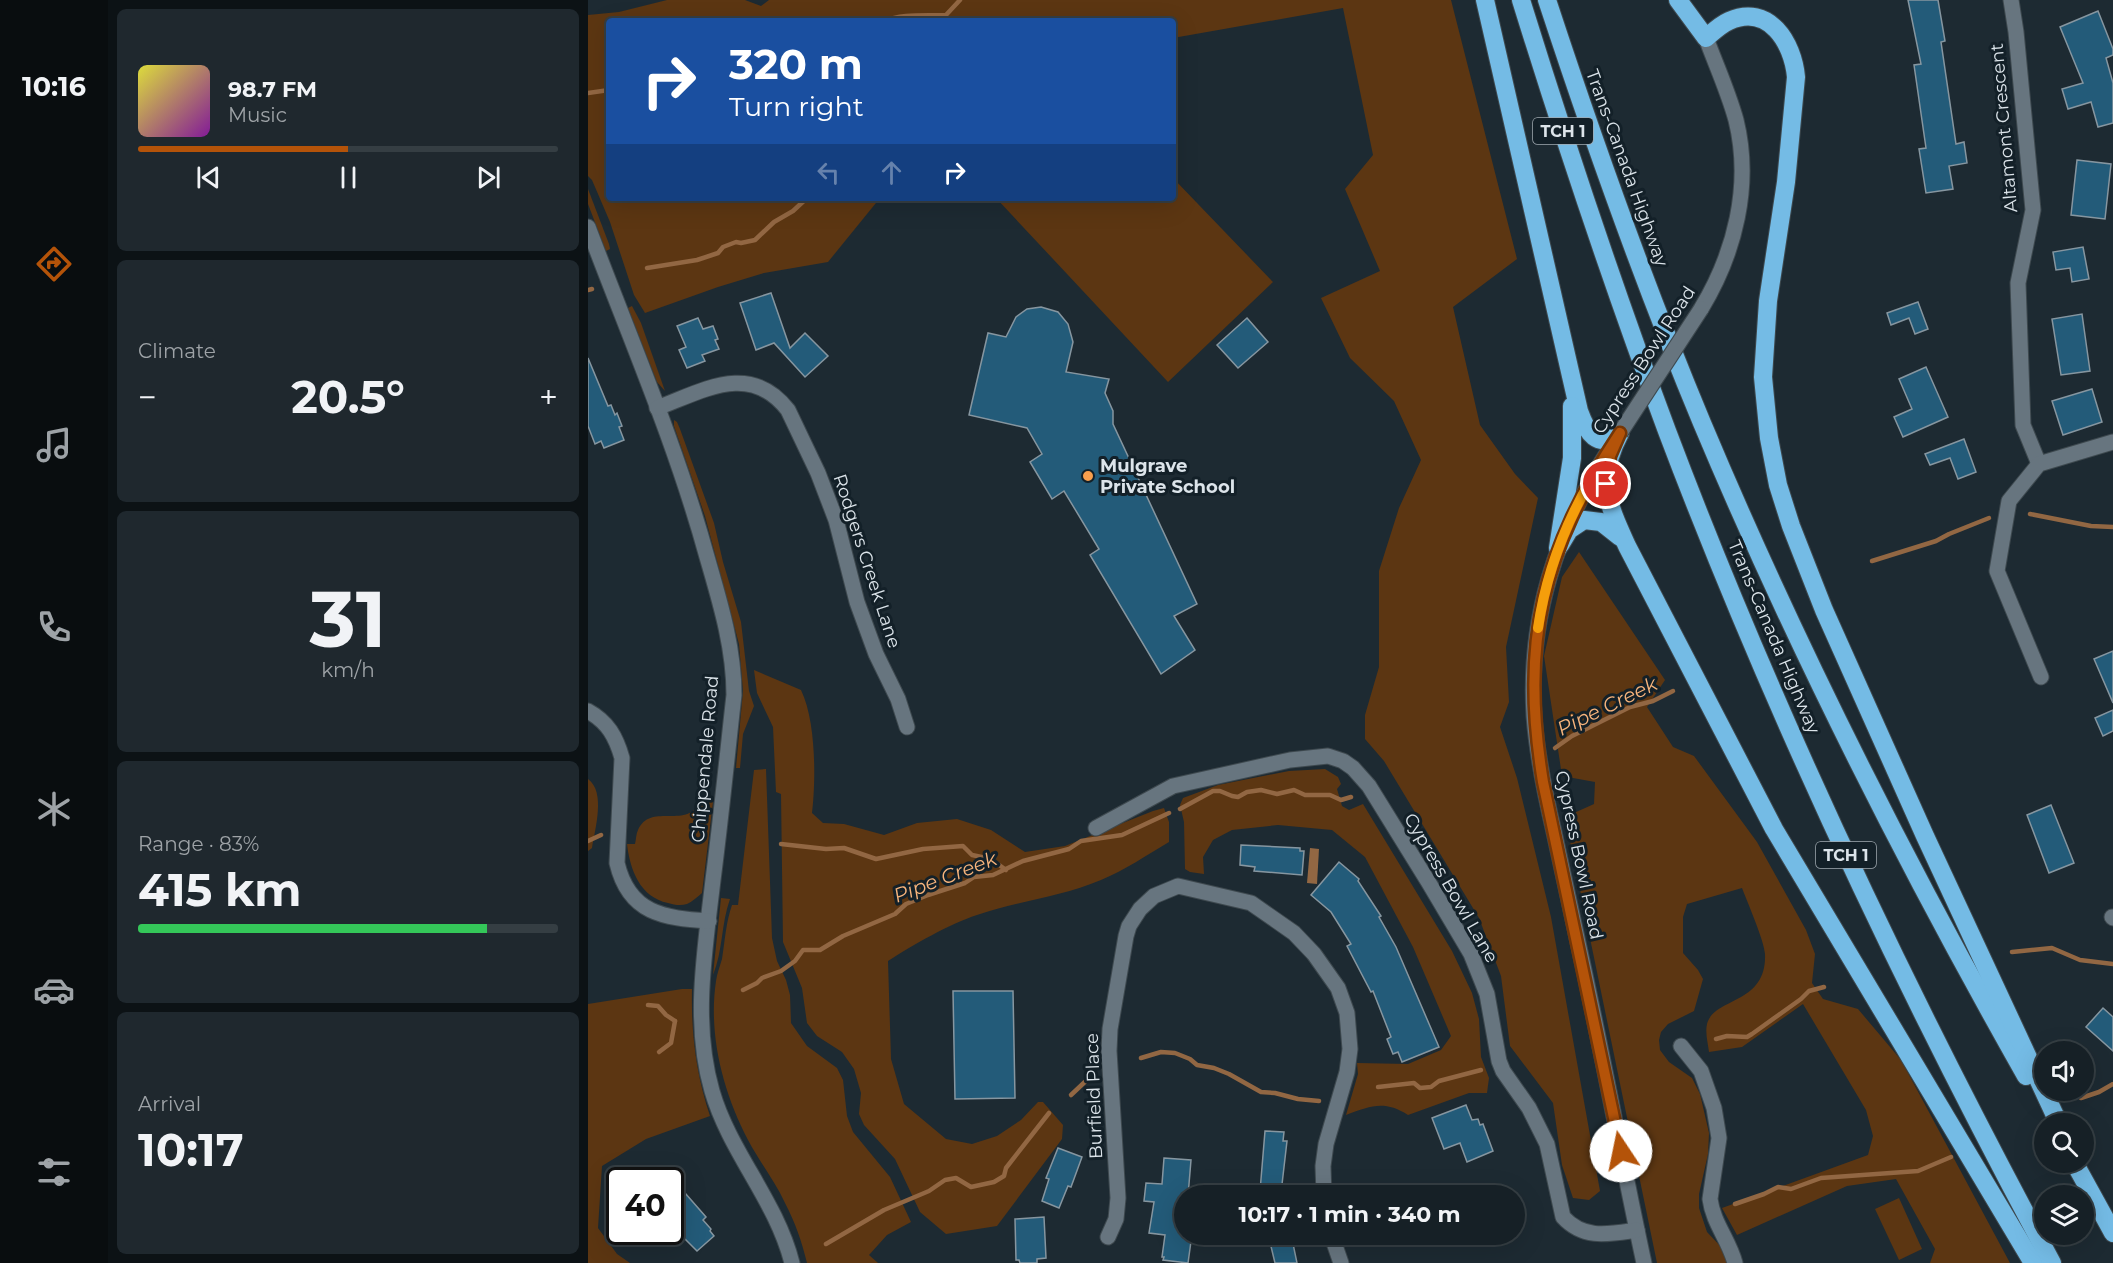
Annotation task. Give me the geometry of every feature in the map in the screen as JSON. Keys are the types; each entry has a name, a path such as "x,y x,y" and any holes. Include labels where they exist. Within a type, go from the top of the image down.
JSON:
{"highway":[{"path":"1485,0 1579,411 1590,433 1598,440 1605,441 1620,433"},
{"name":"Trans-Canada Highway","path":"1521,0 1574,165 1637,348 1668,434 1742,617 1809,774 1887,943 1931,1033 2052,1263"},
{"name":"Trans-Canada Highway","path":"1547,0 1634,251 1701,422 1775,590 1896,839 2046,1113"},
{"path":"1678,0 1706,38 1729,21 1741,18 1764,21 1784,37 1795,62 1796,77 1786,182 1768,301 1763,377 1769,438 1779,485 1804,563 1841,649 1924,836 2054,1113"},
{"path":"1558,548 1572,458 1569,362"},
{"path":"1620,433 1610,456 1606,484 1611,510 1627,546 1774,829 2033,1263"},
{"path":"1558,548 1569,530 1576,524 1592,519 1608,526 1627,546"},
{"path":"2080,1173 2113,1233"}],"street":[{"name":"Altamont Crescent","path":"2011,0 2033,210 2018,283 2023,425 2039,464"},
{"name":"Cypress Bowl Road","path":"1644,1263 1538,750 1534,706 1535,656 1544,596 1558,548 1587,487 1701,309 1724,268 1732,243 1742,181 1740,151 1736,122 1727,92 1706,38"},
{"name":"Chippendale Road","path":"588,226 657,408 702,537 725,621 733,670 734,695 702,978 701,1020 710,1083 718,1108 731,1140 780,1225 792,1263"},
{"name":"Rodgers Creek Lane","path":"657,408 717,386 738,382 757,385 781,401 788,410 827,496 844,546 857,602 876,654 898,699 907,727"},
{"path":"2041,677 1997,571 2009,501 2039,464 2113,442"},
{"path":"588,711 607,724 618,744 622,758 617,863 620,876 627,889 648,909 661,915 675,919 709,921"},
{"name":"Cypress Bowl Lane","path":"1096,828 1173,786 1290,760 1328,756 1343,761 1353,768 1361,775 1383,809 1471,954 1487,994 1498,1061 1529,1108 1547,1144 1563,1217 1571,1225 1590,1233 1602,1235 1637,1230"},
{"name":"Burfield Place","path":"1108,1237 1116,1219 1118,1198 1109,1051 1110,1029 1126,936 1134,917 1146,903 1162,891 1178,886 1251,903 1294,933 1314,954 1338,988 1347,1013 1350,1049 1347,1072 1326,1144 1324,1185"},
{"path":"1681,1046 1701,1071 1714,1108 1719,1138 1710,1199 1711,1208 1727,1240 1735,1263"},
{"path":"1335,1245 1341,1263"}],"shaded area":[{"path":"667,0 745,0 761,6 769,0 1451,0 1517,259 1453,307 1480,425 1515,474 1538,498 1506,647 1509,702 1500,727 1517,778 1551,917 1600,1191 1589,1200 1573,1198 1562,1165 1553,1103 1510,1046 1501,976 1479,918 1384,761 1365,739 1365,715 1379,667 1379,571 1399,508 1421,460 1394,401 1350,358 1321,298 1380,271 1345,189 1373,155 1343,8 1176,37 1176,18 606,18 606,201 878,201 828,262 764,273 645,313 634,295 610,222 592,180 588,176 588,15 619,12"},
{"path":"1176,181 1273,282 1168,382 999,201 1176,201"},
{"path":"588,189 609,244 610,249 606,251 588,204"},
{"path":"632,306 641,323 665,391 657,382 628,308"},
{"path":"674,420 680,429 714,523 741,622 749,691 754,706 743,734 740,768 736,768 743,691 739,644 705,516 674,426"},
{"path":"1579,552 1665,680 1647,707 1673,747 1694,756 1757,842 1806,930 1815,954 1812,983 1823,999 1858,1009 1901,1060 2010,1263 1930,1263 1935,1249 1896,1179 1847,1186 1737,1235 1722,1208 1868,1155 1873,1136 1866,1110 1803,1004 1742,1047 1709,1052 1706,1027 1712,1015 1749,991 1758,983 1763,971 1764,948 1742,888 1687,904 1683,917 1683,953 1703,979 1694,1011 1668,1024 1661,1032 1659,1040 1660,1050 1669,1062 1692,1078 1700,1094 1709,1133 1708,1154 1699,1194 1699,1208 1707,1232 1724,1250 1727,1263 1657,1263 1565,817 1594,804 1595,782 1562,776 1544,656 1562,577"},
{"path":"754,670 801,690 810,718 812,734 814,784 812,813 823,823 844,824 884,835 917,823 957,819 991,830 1025,852 1065,846 1164,808 1169,822 1169,842 1127,867 1086,886 966,919 931,935 888,961 891,1059 904,1104 946,1139 972,1144 997,1136 1021,1120 1038,1102 1043,1102 1063,1125 1062,1139 997,1226 946,1234 920,1212 895,1159 864,1125 859,1114 861,1093 854,1069 842,1052 817,1036 807,1023 802,988 783,942 781,794 776,792 773,727 757,693"},
{"path":"766,769 772,938 777,961 790,995 791,1023 807,1046 837,1068 843,1080 847,1116 853,1132 890,1177 911,1222 887,1235 869,1255 878,1263 807,1263 789,1210 739,1122 720,1063 714,1022 716,978 722,959 730,911 732,905 738,905 754,770"},
{"path":"1325,769 1338,777 1341,784 1337,789 1342,806 1349,810 1363,804 1452,951 1472,993 1479,1019 1481,1057 1489,1078 1487,1093 1469,1093 1408,1115 1392,1107 1377,1106 1346,1115 1358,1074 1357,1063 1408,1064 1441,1050 1451,1036 1413,947 1365,857 1332,830 1278,825 1232,830 1213,840 1203,857 1204,874 1185,869 1184,822 1180,805 1183,798 1218,785 1289,771"},
{"path":"588,779 597,793 598,811 592,848 588,851"},
{"path":"702,799 713,802 702,893 685,905 675,905 658,900 650,895 638,881 627,844 635,844 637,832 644,822 660,816 688,814 696,809"},
{"path":"1310,848 1319,849 1317,884 1307,883"},
{"path":"721,898 730,899 719,957 713,975"},
{"path":"692,989 695,1053 710,1116 646,1139 602,1166 598,1228 606,1239 606,1245 610,1245 617,1254 630,1263 588,1263 588,1004"},
{"path":"1899,1198 1922,1249 1899,1260 1875,1209"}],"building":[{"path":"1908,0 1938,0 1945,41 1941,42 1956,144 1964,142 1967,163 1949,166 1953,189 1926,193 1919,149 1926,148 1914,65 1921,64"},
{"path":"2098,11 2113,49 2113,55 2106,58 2113,83 2113,123 2098,127 2091,102 2068,109 2062,89 2083,83 2060,27"},
{"path":"2077,160 2111,164 2105,219 2071,215"},
{"path":"2083,247 2089,279 2072,282 2070,268 2056,270 2053,252"},
{"path":"771,293 790,348 805,333 828,356 805,377 774,343 756,350 740,303"},
{"path":"1918,302 1928,329 1915,334 1909,318 1891,325 1887,313"},
{"name":"Mulgrave Private School","path":"1041,307 1058,312 1068,324 1073,342 1066,372 1109,379 1105,393 1113,411 1113,424 1197,604 1174,616 1195,650 1161,674 1090,555 1099,549 1064,491 1052,499 1030,462 1042,454 1027,428 969,415 988,333 1006,337 1016,317 1027,309"},
{"path":"2082,314 2090,371 2061,375 2052,319"},
{"path":"698,318 703,329 713,326 719,349 702,355 705,361 687,368 679,350 686,347 677,326"},
{"path":"1247,318 1268,342 1238,368 1217,345"},
{"path":"588,358 608,406 611,405 615,415 617,413 622,426 619,427 624,440 604,448 601,441 595,444 588,426"},
{"path":"1926,367 1948,417 1903,437 1894,417 1912,409 1899,379"},
{"path":"2092,389 2102,422 2063,435 2052,401"},
{"path":"1964,439 1976,472 1958,479 1950,458 1930,465 1925,454"},
{"path":"2113,651 2113,703 2094,659"},
{"path":"2113,710 2113,731 2103,736 2095,718"},
{"path":"2051,805 2074,863 2049,873 2027,815"},
{"path":"1241,845 1300,848 1300,851 1304,851 1302,875 1254,871 1255,867 1240,865"},
{"path":"1339,862 1359,879 1358,881 1381,916 1379,917 1396,947 1439,1047 1402,1062 1398,1052 1393,1054 1387,1039 1391,1037 1373,991 1371,992 1347,946 1351,944 1331,912 1311,895"},
{"path":"953,991 1013,991 1015,1098 955,1099"},
{"path":"2103,1008 2113,1017 2113,1051 2086,1027"},
{"path":"1466,1105 1472,1120 1478,1119 1480,1125 1483,1124 1493,1151 1467,1162 1460,1143 1444,1149 1432,1118"},
{"path":"1265,1131 1284,1132 1283,1141 1287,1141 1282,1185 1260,1185"},
{"path":"1058,1148 1082,1157 1071,1187 1068,1186 1059,1208 1042,1201 1049,1179 1046,1178"},
{"path":"1164,1158 1191,1160 1189,1185 1174,1185 1174,1245 1190,1245 1188,1263 1163,1260 1165,1235 1149,1233 1154,1202 1144,1201 1146,1183 1162,1184"},
{"path":"685,1193 706,1217 703,1220 714,1236 697,1251 684,1238"},
{"path":"1044,1217 1046,1258 1037,1259 1037,1263 1020,1263 1016,1260 1015,1219"},
{"path":"1271,1245 1293,1245 1297,1263 1275,1263"}],"waterway":[{"path":"892,18 946,15 960,0"},
{"path":"588,93 606,90"},
{"path":"647,268 697,260 718,253 723,247 736,242 755,240 774,222 793,211 804,201"},
{"path":"588,290 592,289"},
{"name":"Pipe Creek","path":"2030,514 2091,526 2113,527"},
{"name":"Pipe Creek","path":"1872,561 1936,541 1989,518"},
{"name":"Pipe Creek","path":"1555,748 1572,736 1630,707 1653,701 1673,691"},
{"name":"Pipe Creek","path":"1180,809 1213,791 1238,797 1247,792 1261,790 1277,794 1294,790 1305,795 1330,795 1341,800 1351,797"},
{"name":"Pipe Creek","path":"743,990 762,978 781,971 795,961 803,950 820,950 843,936 895,914 906,904 965,883 974,877 993,875 1023,861 1069,849 1081,841 1122,835 1169,813"},
{"path":"588,841 601,835"},
{"path":"781,844 826,849 844,848 876,859 923,849 963,846 972,855 991,859 1006,870"},
{"name":"Pipe Creek","path":"2012,952 2052,948 2080,960 2113,964"},
{"name":"Pipe Creek","path":"1716,1039 1727,1036 1747,1037 1809,991 1824,987"},
{"path":"648,1005 658,1006 675,1021"},
{"path":"659,1052 671,1043 675,1021"},
{"name":"Pipe Creek","path":"1141,1058 1161,1052 1175,1053 1190,1059 1197,1065 1229,1074 1261,1092 1319,1101"},
{"name":"Pipe Creek","path":"1378,1087 1414,1083 1420,1088 1431,1087 1439,1081 1481,1070"},
{"name":"Pipe Creek","path":"1071,1095 1089,1078"},
{"path":"2094,1094 2113,1084"},
{"name":"Pipe Creek","path":"826,1244 884,1210 929,1191 945,1180 956,1178 971,1187 994,1182 1004,1176 1006,1168 1049,1113"},
{"path":"1735,1204 1778,1187 1791,1189 1821,1178 1918,1171 1951,1157"}],"slow traffic":[{"path":"1538,628 1544,596 1558,548 1592,478"}],"place":[{"name":"Mulgrave Private School","path":"1088,476"}],"route":[{"path":"1606,484 1610,456 1620,433 1587,487 1558,548 1538,625 1533,685 1534,717 1543,782 1621,1151"}]}
